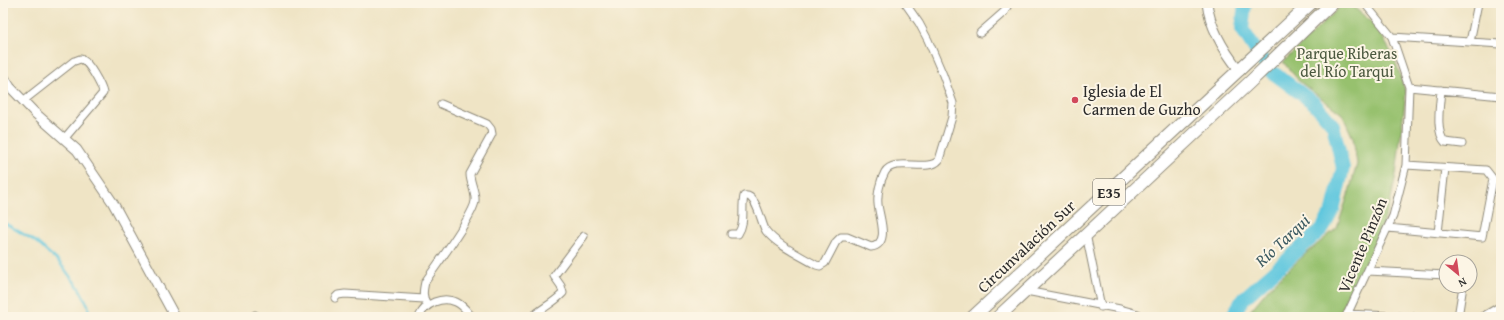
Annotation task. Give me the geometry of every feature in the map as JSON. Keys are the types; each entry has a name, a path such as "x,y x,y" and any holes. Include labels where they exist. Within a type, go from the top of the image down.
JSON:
{"highway":[{"name":"Circunvalación Sur","path":"998,317 1256,77 1332,3"},
{"name":"Circunvalación Sur","path":"973,317 1274,40 1309,4"}],"street":[{"path":"731,234 738,234 741,230 743,220 743,200 744,196 747,195 755,204 765,230 785,247 816,265 820,266 825,263 836,242 841,237 847,237 871,247 878,244 882,233 882,224 878,205 879,191 887,169 894,166 931,165 937,162 939,160 952,117 953,103 943,75 928,40 919,23 905,3"},
{"path":"980,33 1004,12 1009,3"},
{"path":"1207,3 1211,21 1217,37 1242,68"},
{"name":"Vicente Pinzón","path":"1347,315 1393,216 1406,165 1409,87 1392,37 1366,5 1366,3"},
{"path":"1470,42 1478,3"},
{"path":"1392,37 1501,44"},
{"path":"23,101 74,61 80,59 83,60 88,65 102,88 103,93 64,139"},
{"path":"3,76 10,87 23,101 77,150 113,203 175,317"},
{"path":"1409,87 1501,96"},
{"path":"1441,90 1439,132 1445,142 1462,144"},
{"path":"419,317 426,302 423,290 425,282 466,221 475,202 470,174 492,134 488,124 441,104"},
{"path":"1388,228 1482,237 1493,179 1486,170 1406,165"},
{"path":"1438,233 1445,168"},
{"path":"1086,234 1101,307"},
{"path":"532,317 558,299 563,293 554,276 584,236"},
{"path":"1368,271 1438,275"},
{"path":"1026,291 1101,307 1120,309 1138,314 1140,317"},
{"path":"335,298 338,295 345,294 426,302 441,300 455,301 465,308 472,317"},
{"path":"1458,317 1462,294"},
{"path":"1482,317 1501,306"},
{"path":"1347,315 1413,317"}],"green space":[{"name":"Parque Riberas del Río Tarqui","path":"1344,3 1349,3 1375,25 1394,57 1406,93 1396,174 1390,205 1374,245 1338,317 1245,317 1269,288 1302,257 1337,228 1349,192 1357,164 1353,138 1342,114 1300,82 1283,62"}],"waterway":[{"name":"Río Tarqui","path":"1232,317 1243,299 1322,229 1333,210 1343,168 1333,125 1314,103 1268,69 1242,29 1245,3"},
{"path":"3,222 35,241 59,262 79,288 88,305 89,317"}],"place":[{"name":"Iglesia de El Carmen de Guzho","path":"1075,100"}]}
